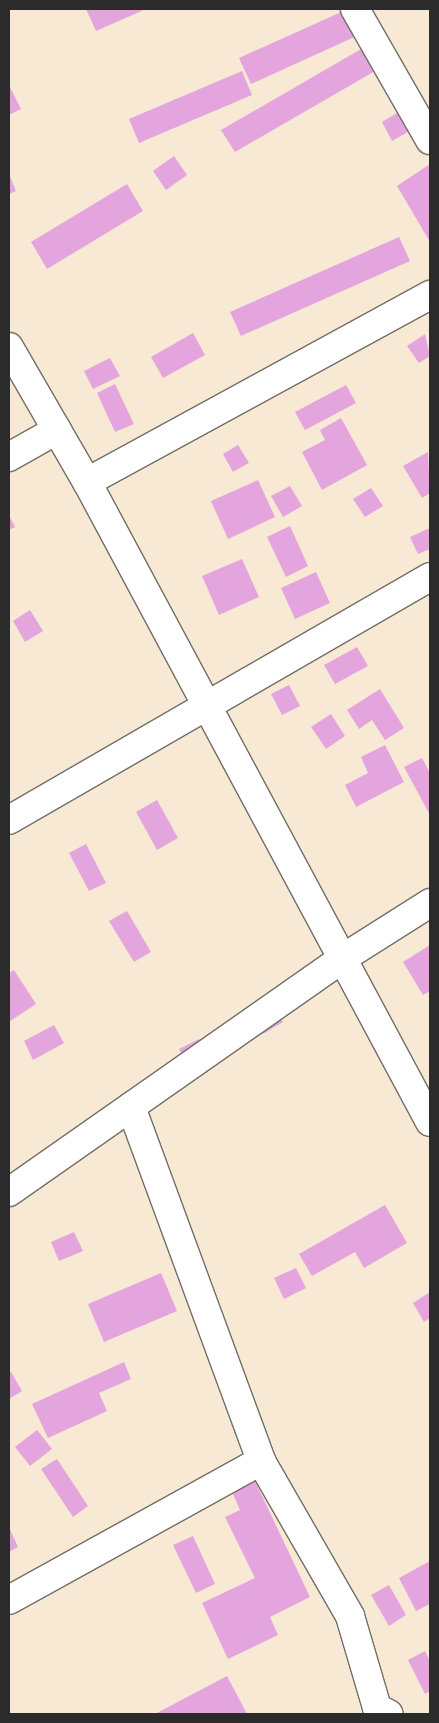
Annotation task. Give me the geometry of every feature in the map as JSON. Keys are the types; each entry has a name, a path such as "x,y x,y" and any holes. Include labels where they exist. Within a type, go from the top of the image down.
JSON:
{"street":[{"path":"355,9 430,140"},
{"path":"87,482 430,295"},
{"path":"9,347 87,482 430,1122"},
{"path":"9,457 57,430"},
{"path":"9,820 430,577"},
{"path":"9,1192 343,958 430,903"},
{"path":"130,1107 261,1461 350,1616 377,1708 389,1714"},
{"path":"9,1600 261,1461"}],"building":[{"path":"86,9 146,9 96,31"},
{"path":"348,9 361,34 251,84 239,58"},
{"path":"368,45 382,67 235,152 221,130"},
{"path":"242,71 252,95 139,143 129,119"},
{"path":"9,85 21,109 9,115"},
{"path":"402,110 413,129 392,141 382,122"},
{"path":"174,156 187,175 166,190 153,171"},
{"path":"430,164 430,242 397,186"},
{"path":"9,174 16,191 9,194"},
{"path":"127,184 143,211 47,269 31,242"},
{"path":"399,237 410,261 241,336 230,312"},
{"path":"193,333 205,355 163,378 151,357"},
{"path":"425,334 430,356 419,363 407,346"},
{"path":"110,358 120,376 93,389 84,371"},
{"path":"115,384 134,424 115,432 97,393"},
{"path":"346,385 356,403 305,430 295,412"},
{"path":"341,418 367,465 322,490 302,452 325,440 320,430"},
{"path":"238,445 249,463 233,472 223,454"},
{"path":"428,452 430,493 422,498 403,466"},
{"path":"258,480 275,517 228,539 211,501"},
{"path":"290,486 302,506 283,517 271,496"},
{"path":"371,488 383,506 365,517 353,499"},
{"path":"9,515 15,527 9,530"},
{"path":"290,526 308,566 286,577 267,537"},
{"path":"430,528 430,549 418,554 410,537"},
{"path":"242,559 259,597 219,615 202,576"},
{"path":"316,572 330,603 295,619 281,588"},
{"path":"30,610 43,631 25,642 13,621"},
{"path":"357,647 368,666 335,684 324,665"},
{"path":"289,685 300,706 282,715 271,694"},
{"path":"380,689 404,728 385,740 372,720 359,729 347,710"},
{"path":"331,714 345,736 326,749 311,727"},
{"path":"385,745 404,782 356,807 345,785 368,773 361,757"},
{"path":"422,758 430,773 430,815 404,767"},
{"path":"157,800 178,838 157,850 136,812"},
{"path":"86,844 106,883 89,891 69,853"},
{"path":"127,911 151,952 134,962 109,921"},
{"path":"430,945 430,991 423,995 403,962"},
{"path":"14,970 36,1004 9,1022 9,973"},
{"path":"272,1004 283,1022 263,1034 253,1016"},
{"path":"54,1025 64,1043 33,1060 24,1041"},
{"path":"199,1039 209,1055 189,1067 179,1049"},
{"path":"385,1205 407,1243 364,1268 355,1252 312,1276 299,1254"},
{"path":"74,1232 83,1251 59,1261 51,1242"},
{"path":"296,1268 306,1288 284,1299 274,1278"},
{"path":"161,1273 177,1311 104,1342 88,1304"},
{"path":"430,1292 430,1318 424,1322 413,1303"},
{"path":"124,1362 131,1379 99,1393 107,1411 48,1438 32,1404"},
{"path":"11,1372 22,1391 9,1399 9,1373"},
{"path":"37,1430 52,1449 30,1466 15,1447"},
{"path":"57,1459 88,1506 73,1517 41,1469"},
{"path":"255,1481 310,1597 270,1617 278,1635 228,1659 202,1603 255,1578 225,1517 240,1510 232,1492"},
{"path":"9,1527 18,1547 9,1552"},
{"path":"193,1536 215,1584 196,1593 173,1545"},
{"path":"430,1561 430,1604 416,1611 399,1578"},
{"path":"389,1585 406,1615 389,1626 371,1595"},
{"path":"425,1651 430,1661 430,1691 425,1694 408,1660"},
{"path":"227,1676 247,1714 155,1714"}]}
